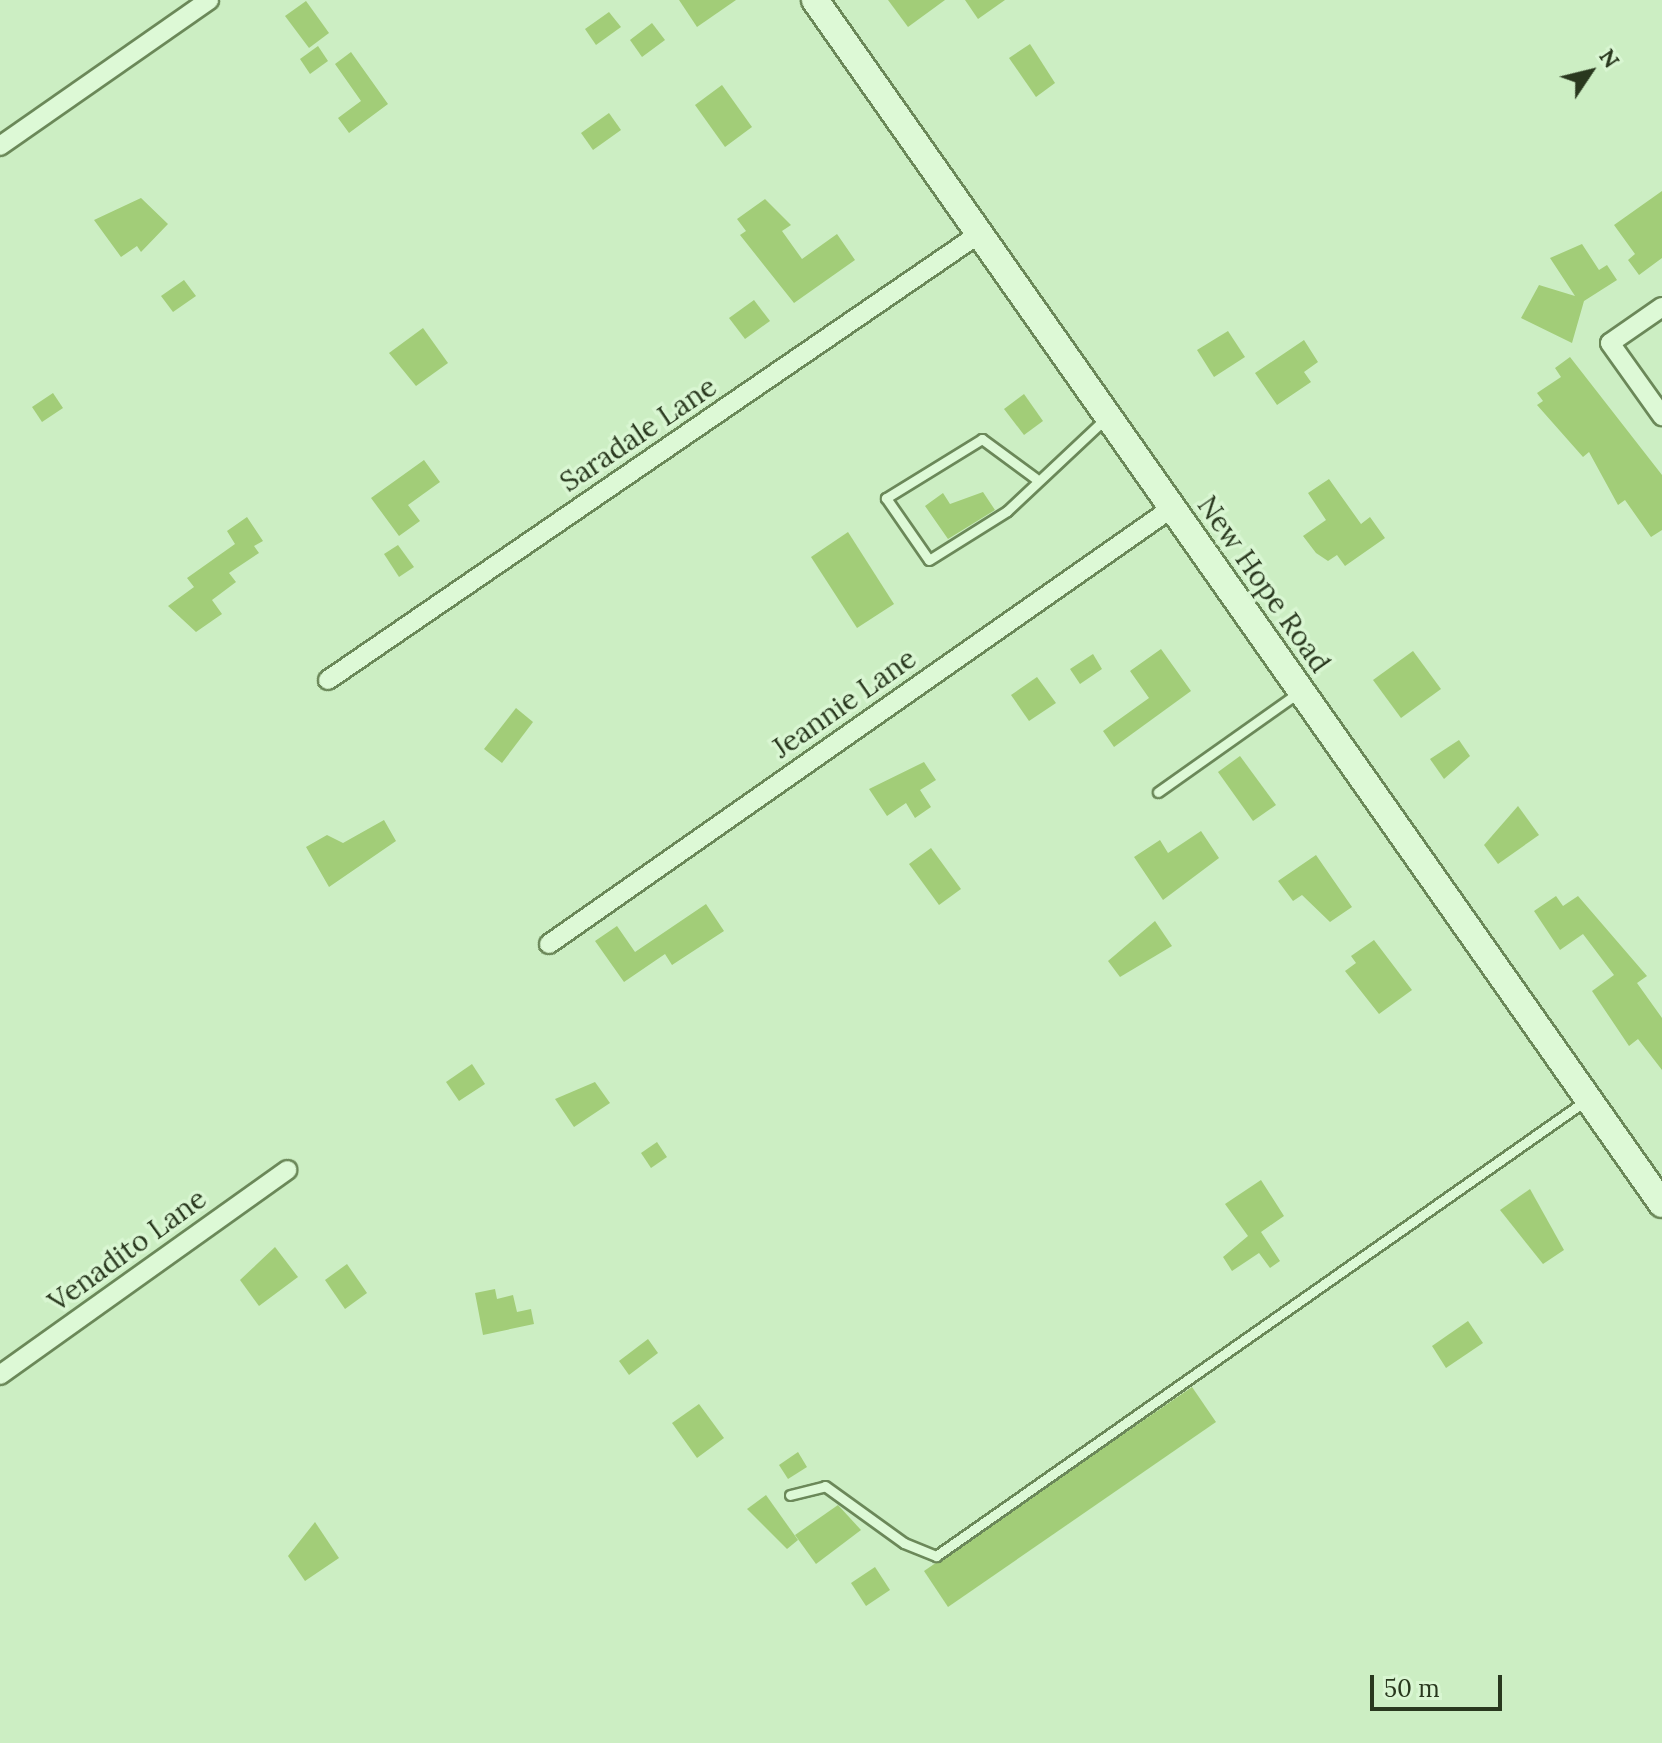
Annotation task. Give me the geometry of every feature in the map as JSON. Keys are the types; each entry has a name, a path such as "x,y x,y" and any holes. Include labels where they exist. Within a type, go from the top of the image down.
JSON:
{"main road":[{"name":"New Hope Road","path":"815,0 1662,1204"}],"street":[{"path":"0,146 209,0"},
{"name":"Saradale Lane","path":"328,680 979,234"},
{"path":"1662,307 1610,343 1662,416"},
{"name":"Jeannie Lane","path":"549,944 1172,508"},
{"name":"Venadito Lane","path":"0,1375 287,1170"}],"lane":[{"path":"1035,478 982,439 886,498 929,560 982,530 1035,478 1108,416"},
{"path":"1158,792 1301,691"},
{"path":"790,1495 825,1486 904,1543 936,1556 1588,1099"}],"building":[{"path":"679,0 736,0 697,27"},
{"path":"888,0 945,0 908,27"},
{"path":"965,0 1005,0 978,19"},
{"path":"306,1 329,33 309,48 285,16"},
{"path":"609,12 621,27 596,45 585,29"},
{"path":"652,23 665,40 642,57 630,40"},
{"path":"1030,44 1055,83 1036,97 1009,58"},
{"path":"318,46 328,61 310,74 300,59"},
{"path":"351,52 388,104 349,133 338,118 361,101 335,64"},
{"path":"722,85 752,127 725,147 695,105"},
{"path":"609,113 621,130 593,150 581,133"},
{"path":"1662,191 1662,258 1639,275 1628,260 1635,254 1614,225"},
{"path":"141,198 168,224 141,252 137,246 121,257 94,220"},
{"path":"765,199 791,225 782,231 802,259 837,234 855,260 794,303 740,235 746,231 737,219"},
{"path":"1582,244 1599,270 1607,265 1617,280 1584,301 1572,343 1521,318 1539,285 1575,296 1550,258"},
{"path":"184,280 196,296 173,312 161,296"},
{"path":"754,300 770,321 745,339 729,318"},
{"path":"423,328 448,363 416,386 389,353"},
{"path":"1228,331 1245,357 1214,377 1197,350"},
{"path":"1304,340 1318,362 1304,372 1311,382 1277,405 1255,373"},
{"path":"1570,357 1662,475 1662,530 1651,537 1625,500 1618,505 1589,452 1583,457 1537,405 1543,401 1537,393 1561,377 1555,368"},
{"path":"53,393 63,408 42,422 32,407"},
{"path":"1024,394 1043,421 1024,435 1004,409"},
{"path":"424,460 440,482 408,505 420,521 399,536 371,498"},
{"path":"1329,479 1361,524 1370,517 1385,538 1345,566 1337,555 1328,561 1316,553 1303,536 1326,520 1308,493"},
{"path":"983,492 995,510 948,539 925,506 943,493 950,504"},
{"path":"247,517 263,541 254,546 259,553 229,573 236,582 212,600 222,614 196,632 168,606 194,587 187,578 235,544 227,531"},
{"path":"848,532 894,604 857,628 811,557"},
{"path":"398,545 414,567 399,577 384,554"},
{"path":"1161,649 1191,691 1114,747 1103,731 1149,698 1130,671"},
{"path":"1413,651 1441,689 1401,718 1373,680"},
{"path":"1093,654 1102,669 1080,684 1070,669"},
{"path":"1037,677 1056,703 1029,721 1011,695"},
{"path":"516,708 533,722 502,763 484,749"},
{"path":"1459,740 1470,756 1444,779 1430,759"},
{"path":"1240,756 1276,805 1253,821 1218,772"},
{"path":"924,762 936,780 920,790 931,807 915,818 906,803 887,816 869,789"},
{"path":"1518,806 1539,835 1498,864 1484,845"},
{"path":"384,820 396,841 329,887 306,847 327,835 343,843"},
{"path":"1201,831 1219,858 1163,900 1134,857 1160,840 1168,853"},
{"path":"931,848 961,889 939,905 909,864"},
{"path":"1316,855 1352,907 1330,922 1302,895 1293,901 1278,881"},
{"path":"1556,896 1563,906 1578,896 1647,976 1637,983 1662,1018 1662,1070 1638,1039 1629,1046 1592,991 1614,975 1583,934 1560,950 1534,911"},
{"path":"706,904 724,931 672,965 665,954 624,982 595,941 617,926 635,952"},
{"path":"1155,921 1172,946 1120,977 1108,961"},
{"path":"1374,940 1412,990 1379,1014 1345,971 1356,963 1351,956"},
{"path":"472,1064 485,1084 459,1101 446,1082"},
{"path":"595,1082 610,1103 574,1127 555,1099"},
{"path":"657,1142 667,1157 651,1168 641,1153"},
{"path":"1261,1180 1284,1216 1261,1232 1280,1261 1270,1268 1259,1253 1232,1271 1223,1257 1248,1236 1225,1204"},
{"path":"1530,1189 1564,1250 1543,1264 1500,1210"},
{"path":"275,1247 298,1277 259,1306 240,1280"},
{"path":"347,1264 367,1293 345,1309 325,1280"},
{"path":"495,1289 497,1299 513,1295 517,1312 531,1309 534,1324 483,1335 475,1293"},
{"path":"1468,1321 1483,1343 1446,1368 1432,1346"},
{"path":"648,1339 658,1353 629,1375 619,1361"},
{"path":"1192,1387 1216,1422 948,1607 924,1571"},
{"path":"699,1404 724,1438 697,1458 672,1423"},
{"path":"798,1452 807,1467 788,1479 779,1465"},
{"path":"766,1495 798,1540 787,1549 747,1509"},
{"path":"838,1505 861,1530 816,1564 795,1535"},
{"path":"315,1522 339,1558 305,1581 288,1556"},
{"path":"875,1567 890,1590 866,1606 851,1583"}]}
